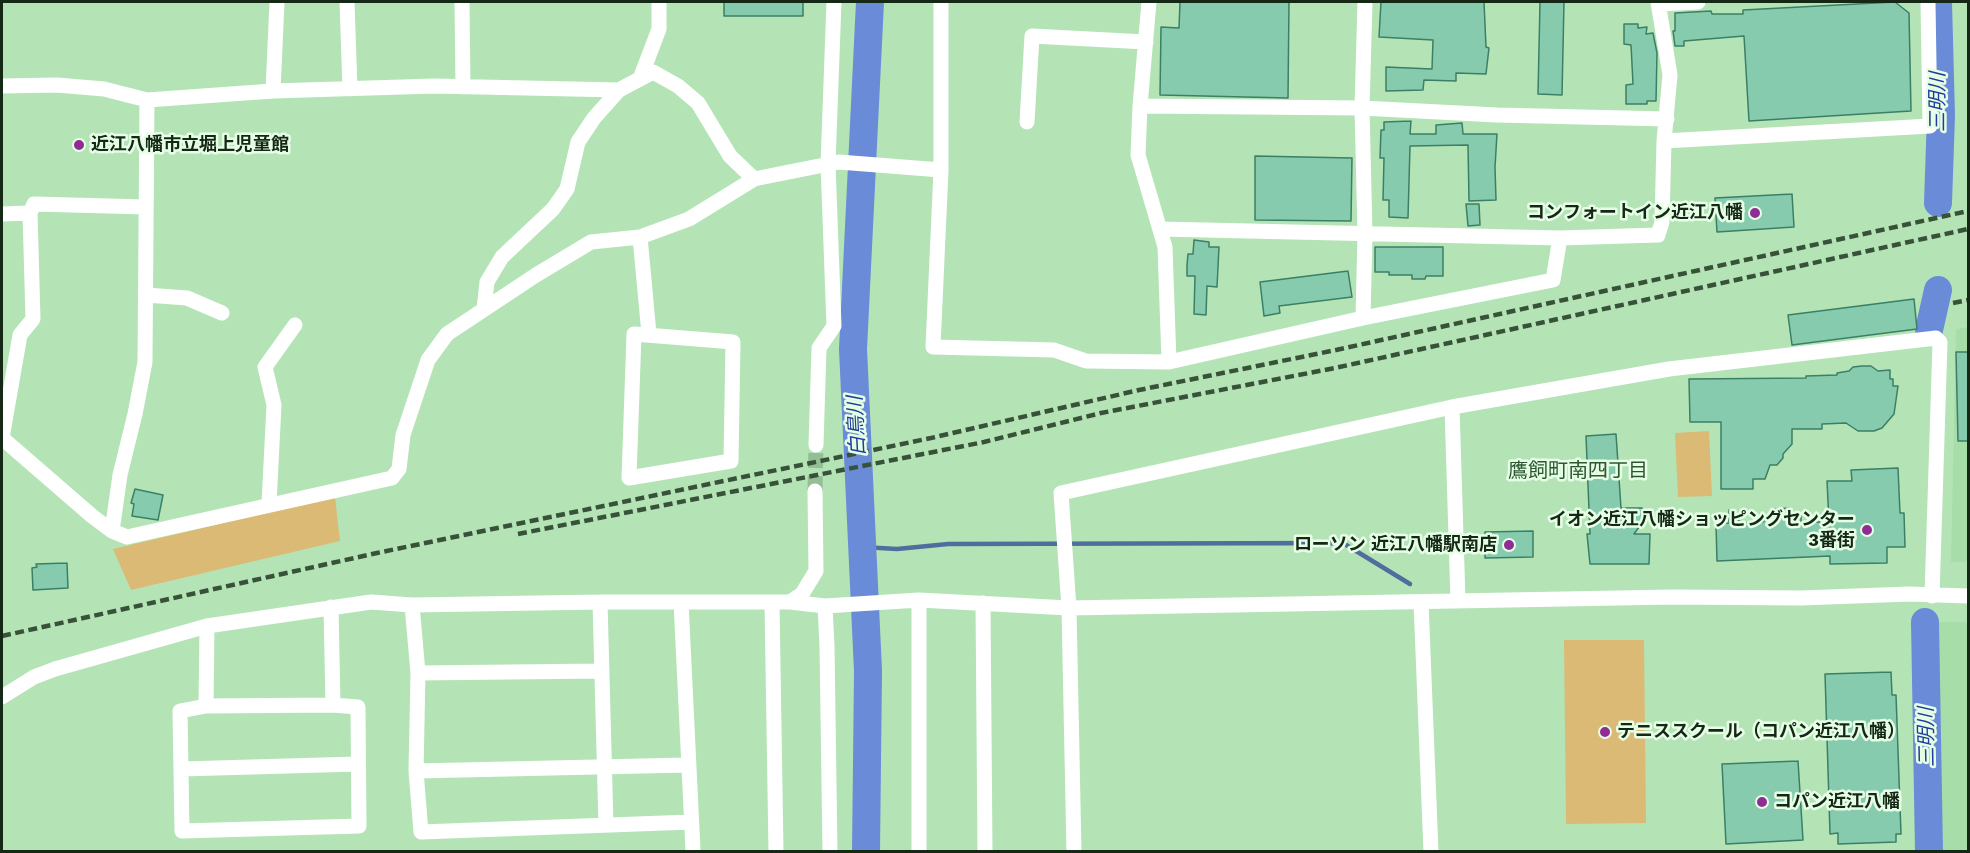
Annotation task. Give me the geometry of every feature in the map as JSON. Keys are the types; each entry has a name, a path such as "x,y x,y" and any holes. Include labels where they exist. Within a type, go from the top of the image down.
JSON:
{"street":[{"path":"273,91 277,2"},
{"path":"347,2 350,89"},
{"path":"462,2 463,87"},
{"path":"640,79 659,29 659,2"},
{"path":"816,445 819,348 834,326 834,2"},
{"path":"941,2 941,170 933,346 1054,350 1086,361 1169,362 1363,318 1553,280 1560,238"},
{"path":"1149,2 1138,155 1165,247 1169,362"},
{"path":"1363,318 1365,234 1362,108 1365,2"},
{"path":"1160,229 1560,238 1658,235 1662,222 1670,75 1658,3 1698,2"},
{"path":"1665,141 1930,126 1928,2"},
{"path":"1027,122 1032,36 1146,42"},
{"path":"484,309 487,282 502,257 553,209 567,189 578,142 594,117 619,90 653,72 678,86 698,103 730,156 754,179"},
{"path":"2,86 57,85 104,89 147,100 273,91 350,89 463,87 619,90"},
{"path":"112,531 120,475 145,362 147,100"},
{"path":"1140,106 1362,108 1497,115 1667,119"},
{"path":"146,207 34,204 30,213 33,319 20,335 2,438 112,531 127,537 392,478 399,469 403,435 428,360 447,334 536,275 591,242 639,237 689,219 754,179 834,163 941,170"},
{"path":"2,214 30,213"},
{"path":"639,237 649,334"},
{"path":"146,296 187,298 222,313"},
{"path":"269,504 274,405 265,367 295,325"},
{"path":"634,334 649,334 733,342 731,461 630,478 634,334"},
{"path":"1074,852 1069,608 1061,493 1452,407 1669,369 1936,338 1940,342 1932,596"},
{"path":"1452,407 1458,601"},
{"path":"790,602 802,594 816,571 815,492"},
{"path":"2,697 34,676 207,626 371,603 412,605 790,602 825,606 919,600 1069,608 1672,597 1801,598 1909,594 1968,596"},
{"path":"919,600 919,852"},
{"path":"600,602 606,825"},
{"path":"681,602 687,765 693,850"},
{"path":"1421,602 1431,852"},
{"path":"772,603 776,852"},
{"path":"983,603 986,852"},
{"path":"412,605 418,673 416,771 421,832 691,822"},
{"path":"825,606 830,852"},
{"path":"331,607 333,705"},
{"path":"206,706 207,626"},
{"path":"418,673 602,671"},
{"path":"333,705 358,707 359,826 182,831 180,711 206,706 333,705"},
{"path":"181,769 358,764"},
{"path":"416,771 687,765"}],"shaded area":[{"path":"1968,327 1968,562 1951,562 1956,329"},
{"path":"1709,431 1712,496 1678,497 1675,433"},
{"path":"335,497 340,541 131,590 113,549"},
{"path":"1932,622 1968,622 1968,851 1936,851"},
{"name":"テニススクール（コパン近江八幡）","path":"1564,640 1644,640 1646,823 1566,824"}],"building":[{"path":"724,2 803,2 803,16 724,16"},
{"path":"1180,2 1289,2 1288,98 1160,95 1161,27 1179,28"},
{"path":"1381,2 1484,2 1486,47 1489,48 1486,74 1456,73 1456,81 1424,80 1423,90 1386,91 1386,67 1432,69 1433,40 1379,37"},
{"path":"1540,2 1564,2 1562,95 1538,94"},
{"path":"1895,2 1909,13 1911,111 1749,121 1744,36 1684,41 1684,46 1675,46 1673,31 1675,31 1675,13 1711,11 1712,14 1743,14 1743,10"},
{"path":"1624,24 1638,24 1638,28 1647,27 1646,34 1653,33 1657,53 1656,101 1647,101 1647,104 1626,104 1626,85 1633,84 1631,45 1624,44"},
{"path":"1411,121 1410,134 1436,134 1436,125 1462,123 1463,134 1497,134 1496,200 1469,201 1468,145 1410,146 1408,218 1389,217 1389,200 1383,200 1384,158 1380,158 1381,130 1384,130 1384,122"},
{"path":"1255,156 1352,158 1351,221 1255,220"},
{"name":"コンフォートイン近江八幡","path":"1792,194 1794,227 1717,232 1715,198"},
{"path":"1466,204 1479,204 1480,225 1468,226"},
{"path":"1194,240 1209,242 1209,247 1219,247 1217,287 1207,286 1206,315 1194,314 1195,276 1187,276 1188,254 1193,254"},
{"path":"1375,247 1443,247 1443,276 1412,279 1412,275 1389,275 1389,272 1375,272"},
{"path":"1348,271 1352,297 1279,306 1280,313 1264,316 1260,282"},
{"path":"1914,299 1917,329 1792,345 1788,315"},
{"path":"1956,352 1968,352 1968,441 1958,441"},
{"path":"1871,366 1878,371 1890,370 1893,386 1898,386 1894,414 1882,428 1874,431 1858,431 1846,423 1822,424 1822,429 1792,429 1792,444 1777,465 1770,465 1765,479 1753,479 1753,489 1721,489 1721,422 1690,422 1689,379 1806,378 1806,376 1837,375 1853,367"},
{"path":"1616,434 1621,508 1642,508 1647,516 1634,534 1650,534 1649,564 1590,564 1587,534 1590,534 1586,436"},
{"path":"1898,468 1900,513 1904,513 1905,547 1887,547 1887,563 1830,564 1830,556 1717,561 1716,524 1729,523 1729,510 1741,523 1763,522 1775,509 1789,508 1789,514 1801,513 1801,522 1829,522 1827,481 1852,481 1851,470"},
{"path":"135,489 163,495 158,520 132,516 134,504 131,503"},
{"name":"ローソン 近江八幡駅南店","path":"1533,531 1533,557 1485,558 1485,532"},
{"path":"67,563 68,588 33,590 32,568 37,567 36,564"},
{"path":"1891,672 1892,695 1896,695 1901,834 1896,834 1896,842 1838,844 1838,833 1830,834 1825,674"},
{"name":"コパン近江八幡","path":"1798,761 1803,840 1726,844 1722,764"}],"waterway":[{"name":"白鳥川","path":"866,852 868,671 853,349 870,2"},
{"name":"三明川","path":"1938,2 1941,115 1938,203"},
{"name":"三明川","path":"1929,330 1938,290"},
{"path":"862,547 897,549 948,544 1343,543 1410,584"},
{"name":"三明川","path":"1925,622 1929,852"}],"tunnel":[{"path":"815,491 816,445"}],"railway":[{"path":"2,636 377,553 931,438 1139,390 1336,350 1968,211"},
{"path":"518,534 984,442 1101,413 1335,368 1968,229"},
{"path":"1953,303 1968,300"}],"place":[{"name":"近江八幡市立堀上児童館","path":"79,145"},
{"name":"コンフォートイン近江八幡","path":"1755,213"},
{"name":"イオン近江八幡ショッピングセンター 3番街","path":"1867,530"},
{"name":"ローソン 近江八幡駅南店","path":"1509,545"},
{"name":"テニススクール（コパン近江八幡）","path":"1605,732"},
{"name":"コパン近江八幡","path":"1762,802"}],"district":[{"name":"鷹飼町南四丁目","path":"1578,471"}]}
